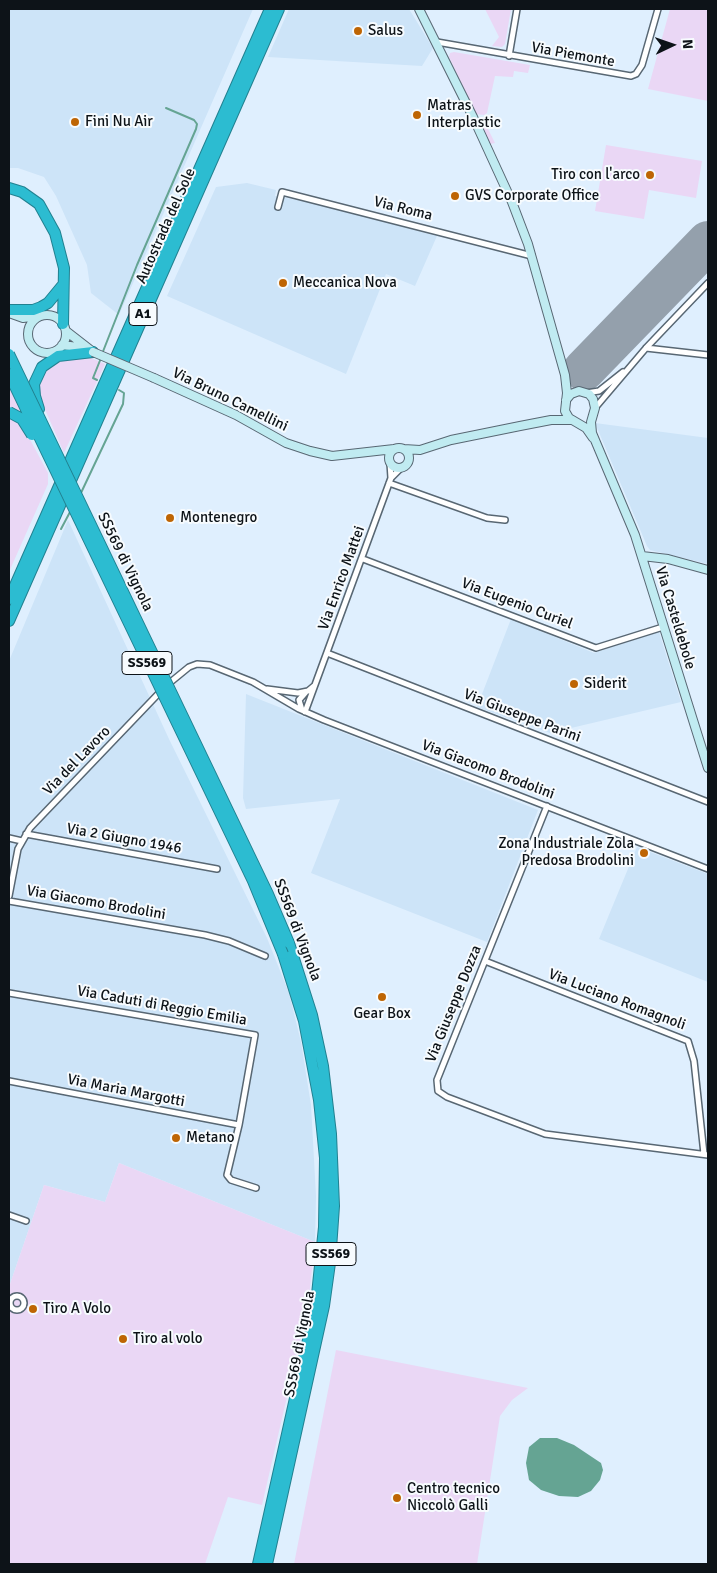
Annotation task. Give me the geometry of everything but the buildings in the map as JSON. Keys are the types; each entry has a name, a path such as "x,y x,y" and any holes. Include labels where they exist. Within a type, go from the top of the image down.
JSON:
{"highway":[{"name":"Autostrada del Sole","path":"9,599 270,9"},
{"name":"Autostrada del Sole","path":"9,620 279,9"},
{"path":"9,188 30,197 44,211 55,233 63,258 64,328"},
{"path":"11,313 41,308 63,286"},
{"path":"46,431 35,396 34,384 37,374 48,361 70,353 90,350"},
{"name":"SS569 di Vignola","path":"9,354 268,894 289,944 312,1015 323,1066 332,1134 333,1228 324,1306 267,1564"},
{"name":"SS569 di Vignola","path":"9,374 253,881 283,954 304,1021 316,1075 323,1135 324,1227 316,1304 258,1564"},
{"path":"9,412 22,419 76,514"}],"street":[{"path":"419,9 437,42 503,181 532,256 565,376 570,386 577,391 586,393 599,391 625,370"},
{"path":"509,56 517,9"},
{"name":"Via Piemonte","path":"437,42 631,76 640,70 658,9"},
{"name":"Via Roma","path":"278,207 282,192 532,256"},
{"path":"593,438 592,416 595,408 625,370 708,283"},
{"path":"11,313 31,318 54,316 64,328 90,350"},
{"path":"11,313 39,351 54,351 62,345 64,328"},
{"path":"28,335 30,325 41,316"},
{"path":"62,345 90,350"},
{"path":"646,348 708,355"},
{"name":"Via Bruno Camellini","path":"90,350 236,415 286,443 332,456 394,449 420,450"},
{"path":"565,376 565,411 573,421 586,428 593,438 628,514 643,559 658,557 708,570"},
{"path":"551,420 557,416 565,401 577,391"},
{"path":"586,393 593,399 595,408"},
{"path":"367,451 380,454 394,467 401,468 420,450 451,440 551,420 585,421 592,416"},
{"path":"390,462 390,453 394,449"},
{"path":"404,449 408,452 409,461"},
{"name":"Via Enrico Mattei","path":"304,712 363,559 390,480 390,462"},
{"name":"Via Enrico Mattei","path":"390,480 401,468"},
{"path":"390,480 486,518 505,520"},
{"name":"Via Eugenio Curiel","path":"363,559 596,648 663,627"},
{"name":"Via Casteldebole","path":"643,559 708,768"},
{"name":"Via Giuseppe Parini","path":"327,653 708,802"},
{"name":"Via del Lavoro","path":"9,896 16,857 26,834 152,700 182,671 197,664 210,665 262,687"},
{"name":"Via Enrico Mattei","path":"308,691 315,685"},
{"path":"262,687 291,693 308,691"},
{"name":"Via Giacomo Brodolini","path":"262,687 304,712 708,869"},
{"path":"304,712 299,700 308,691"},
{"name":"Via Giuseppe Dozza","path":"547,806 437,1080 438,1091 447,1097 544,1134 706,1155"},
{"name":"Via 2 Giugno 1946","path":"26,834 217,869"},
{"path":"9,838 22,841"},
{"name":"Via Giacomo Brodolini","path":"9,901 205,935 229,941 265,956"},
{"name":"Via Luciano Romagnoli","path":"485,961 688,1041 694,1061 706,1155"},
{"name":"Via Caduti di Reggio Emilia","path":"9,993 255,1035 239,1125 227,1175 231,1180 256,1188"},
{"name":"Via Maria Margotti","path":"9,1081 239,1125"},
{"path":"9,1215 26,1221"}],"shaded area":[{"path":"9,9 253,9 119,315 91,293 87,265 56,196 44,177 18,168 9,168"},
{"path":"289,9 409,9 433,48 422,66 268,57"},
{"path":"485,9 511,9 505,44 502,47 492,46 499,37"},
{"path":"670,9 708,9 708,101 648,89"},
{"path":"454,52 530,65 528,73 514,71 513,77 495,76 487,113 484,115 476,114 449,57 450,53"},
{"path":"480,123 485,123 495,143 490,144"},
{"name":"Tiro con l'arco","path":"606,145 702,161 696,198 649,190 644,219 595,211"},
{"path":"247,183 276,190 275,196 314,203 437,236 415,286 386,274 346,374 167,296 216,187"},
{"path":"82,354 105,364 64,453 40,398 39,382 45,368 52,360"},
{"path":"9,385 24,415 9,407"},
{"path":"9,416 18,421 26,432 48,473 48,484 9,572"},
{"path":"595,423 708,438 708,564 650,550"},
{"path":"68,520 169,739 267,938 289,993 301,1042 311,1105 316,1196 315,1242 119,1163 105,1202 44,1185 9,1287 9,661"},
{"name":"Siderit","path":"511,619 594,653 659,632 681,702 550,733 477,707"},
{"path":"246,694 538,810 487,942 311,873 340,799 246,809 243,798"},
{"path":"637,847 708,874 708,982 599,939"},
{"path":"119,1163 315,1242 308,1306 262,1505 228,1497 205,1564 9,1564 9,1287 44,1185 105,1202"},
{"name":"Centro tecnico Niccolò Galli","path":"336,1350 528,1388 512,1400 500,1416 477,1564 294,1564"},
{"path":"540,1438 557,1438 574,1445 601,1463 603,1470 600,1480 591,1491 578,1497 559,1496 541,1490 529,1480 526,1463 529,1447"}],"waterway":[{"path":"102,354 137,265 196,129 197,124 194,120 166,108"},
{"path":"97,380 93,378 101,358"},
{"path":"80,495 123,404 124,393 119,390"},
{"path":"61,529 70,512"}],"runway":[{"path":"584,370 708,242"}],"place":[{"name":"Salus","path":"358,31"},
{"name":"Matras Interplastic","path":"417,115"},
{"name":"Fini Nu Air","path":"75,122"},
{"name":"Tiro con l'arco","path":"650,175"},
{"name":"GVS Corporate Office","path":"455,196"},
{"name":"Meccanica Nova","path":"283,283"},
{"name":"Montenegro","path":"170,518"},
{"name":"Siderit","path":"574,684"},
{"name":"Zona Industriale Zola Predosa Brodolini","path":"644,853"},
{"name":"Gear Box","path":"382,997"},
{"name":"Metano","path":"176,1138"},
{"name":"Tiro A Volo","path":"33,1309"},
{"name":"Tiro al volo","path":"123,1339"},
{"name":"Centro tecnico Niccolò Galli","path":"397,1498"}]}
